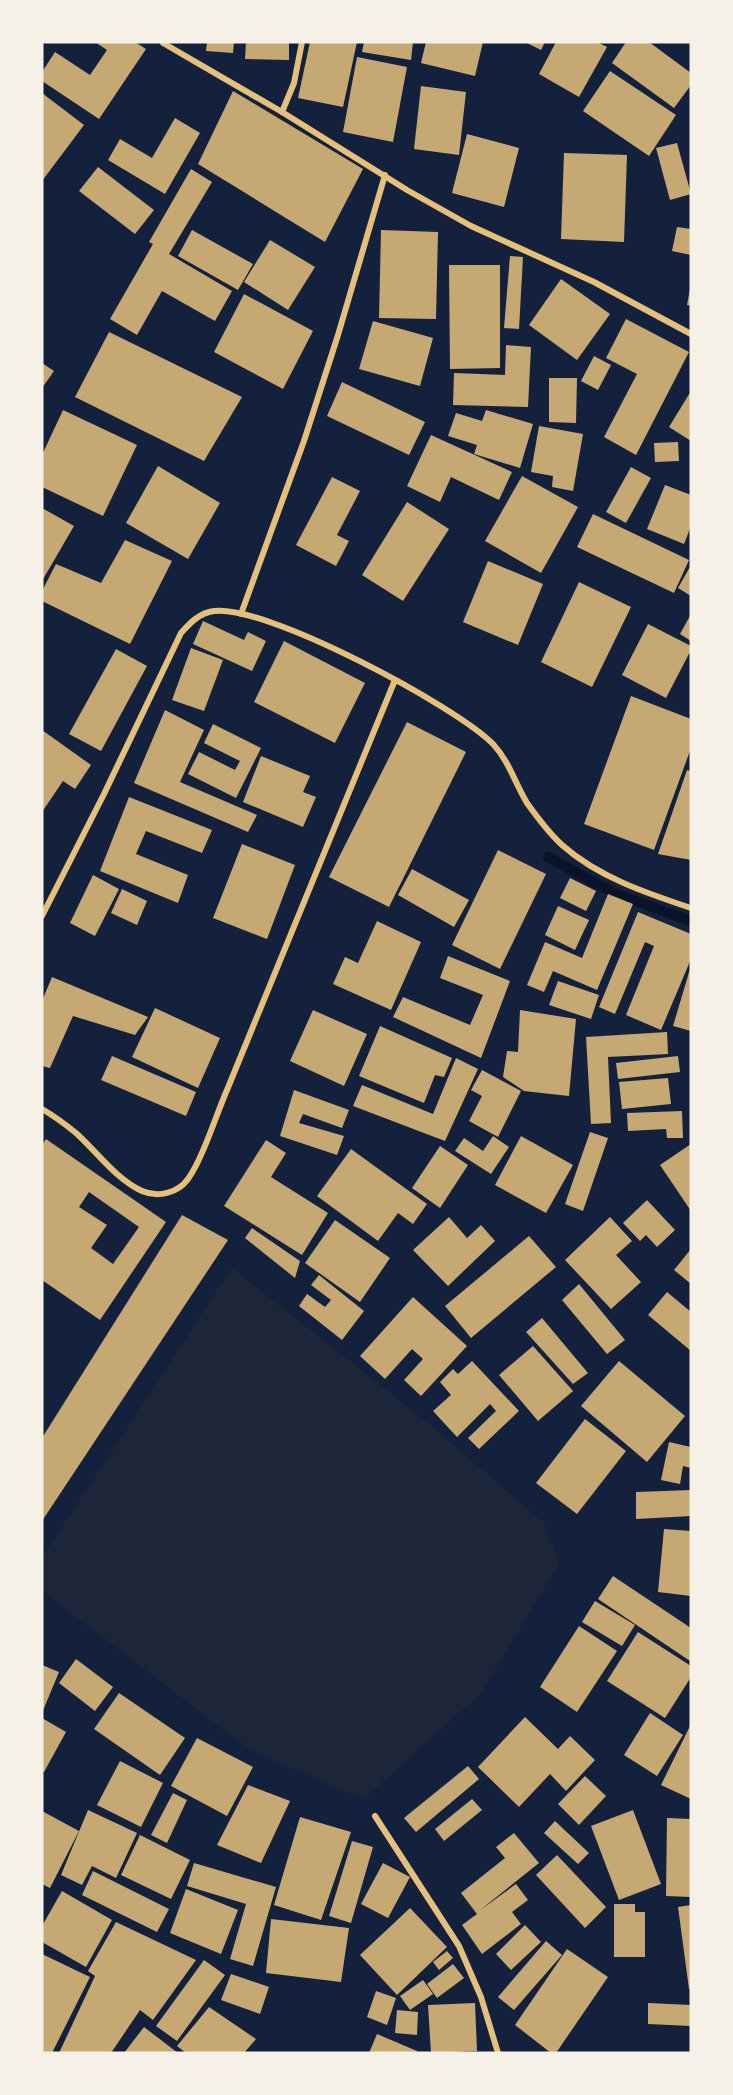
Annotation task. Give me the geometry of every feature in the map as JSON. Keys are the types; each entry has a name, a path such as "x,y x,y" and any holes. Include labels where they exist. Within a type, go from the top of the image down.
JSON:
{"street":[{"path":"282,112 294,83 302,42"},
{"path":"163,43 471,226 594,282 691,334"},
{"path":"241,614 304,441 385,175"},
{"path":"42,916 104,794 181,633 200,615 213,611 241,614 294,631 422,693 493,744 506,761 527,802 545,827 562,845 592,866 632,888 691,908"},
{"path":"42,1109 75,1133 121,1175 143,1191 155,1194 174,1192 190,1177 395,680"},
{"path":"375,1816 459,1946 481,1997 498,2053"}],"shaded area":[{"path":"232,1268 427,1422 544,1523 560,1562 482,1692 364,1799 250,1750 42,1591 42,1558"}],"building":[{"path":"95,42 135,42 146,49 99,119 42,81 42,72 55,52 90,75 107,50"},
{"path":"207,42 234,42 233,53 206,51"},
{"path":"246,42 289,42 289,60 245,59"},
{"path":"310,42 357,42 343,107 298,98"},
{"path":"364,42 413,42 411,60 362,52"},
{"path":"426,42 483,42 475,76 421,63"},
{"path":"525,42 545,42 541,50"},
{"path":"556,42 597,42 607,47 579,97 539,74"},
{"path":"626,42 649,42 691,73 691,85 674,108 612,63"},
{"path":"357,57 407,67 393,142 343,132"},
{"path":"610,71 676,115 649,156 583,111"},
{"path":"421,86 466,92 459,155 414,149"},
{"path":"233,91 363,169 325,242 198,164"},
{"path":"42,93 84,125 42,181 43,132"},
{"path":"175,118 200,133 165,194 108,160 120,139 152,158"},
{"path":"467,134 519,148 504,207 452,193"},
{"path":"677,143 691,194 670,200 656,148"},
{"path":"564,153 627,155 624,242 561,239"},
{"path":"98,167 154,210 135,234 79,191"},
{"path":"191,169 212,182 169,254 232,291 215,321 162,291 137,335 110,319 153,244 149,242"},
{"path":"677,227 691,229 691,255 672,251"},
{"path":"192,230 253,264 238,290 178,256"},
{"path":"381,230 438,232 436,319 379,318"},
{"path":"270,240 315,267 288,310 244,282"},
{"path":"510,256 523,257 519,329 504,328"},
{"path":"449,265 500,265 500,368 450,369"},
{"path":"561,279 610,314 577,360 529,325"},
{"path":"691,289 691,306 687,305"},
{"path":"244,294 313,331 283,389 214,352"},
{"path":"626,319 689,352 636,455 604,437 637,374 606,358"},
{"path":"373,321 433,338 420,386 359,369"},
{"path":"109,332 242,397 204,461 75,397"},
{"path":"506,345 531,347 528,407 453,405 454,373 505,375"},
{"path":"594,356 611,365 598,390 581,381"},
{"path":"42,363 54,371 42,388"},
{"path":"549,378 577,378 576,423 549,422"},
{"path":"342,382 425,422 409,455 327,416"},
{"path":"691,391 691,441 669,427"},
{"path":"63,410 137,445 103,516 42,487 42,455"},
{"path":"486,410 533,424 520,468 474,454 477,445 448,436 456,413 482,421"},
{"path":"539,426 583,434 573,491 552,487 553,476 531,472"},
{"path":"431,435 512,472 499,500 451,477 440,502 407,486"},
{"path":"678,442 679,461 655,462 654,443"},
{"path":"158,466 220,503 188,559 126,523"},
{"path":"631,467 651,478 626,523 606,512"},
{"path":"522,476 578,507 541,573 485,541"},
{"path":"332,477 360,491 337,535 349,541 336,566 296,545"},
{"path":"665,485 691,495 691,526 684,544 647,529"},
{"path":"407,502 449,529 403,601 362,575"},
{"path":"42,508 74,526 42,581"},
{"path":"593,514 689,560 674,593 577,547"},
{"path":"125,540 172,561 130,644 42,601 42,591 56,564 101,583"},
{"path":"488,561 543,584 518,645 463,622"},
{"path":"691,565 691,596 678,588"},
{"path":"579,582 631,607 592,687 541,662"},
{"path":"691,614 691,641 680,634"},
{"path":"203,621 244,640 248,632 266,641 252,671 193,644"},
{"path":"648,624 691,646 666,698 622,675"},
{"path":"284,641 365,683 335,743 254,702"},
{"path":"191,648 223,660 204,711 172,700"},
{"path":"116,649 147,666 101,751 69,734"},
{"path":"631,696 691,719 691,748 654,850 584,824"},
{"path":"165,710 204,730 180,782 257,815 248,832 134,783"},
{"path":"407,722 466,752 389,907 329,877"},
{"path":"213,724 261,748 236,798 188,774 199,752 235,770 240,761 204,743"},
{"path":"42,730 91,765 75,789 63,781 42,812"},
{"path":"261,756 310,776 303,792 316,797 303,827 243,802"},
{"path":"687,770 691,771 691,860 658,854"},
{"path":"129,797 212,830 202,853 146,831 136,854 188,875 178,903 100,871"},
{"path":"242,844 295,865 267,939 213,918"},
{"path":"498,850 546,874 500,969 452,945"},
{"path":"412,869 469,900 454,927 398,895"},
{"path":"93,875 119,889 95,936 70,923"},
{"path":"570,878 596,891 586,911 560,898"},
{"path":"122,889 147,901 137,925 111,913"},
{"path":"608,894 633,904 597,990 553,971 544,992 527,985 545,942 582,958"},
{"path":"558,906 589,920 575,950 545,935"},
{"path":"638,912 691,934 691,959 661,1030 626,1015 654,946 645,942 615,1014 599,1007"},
{"path":"377,921 421,942 391,1010 333,984 345,957 358,963"},
{"path":"448,956 510,981 481,1058 393,1017 403,997 470,1025 483,995 440,978"},
{"path":"691,969 691,1031 673,1026"},
{"path":"52,977 148,1017 135,1035 73,1016 50,1068 42,1066 42,1001"},
{"path":"558,981 599,995 591,1019 549,1005"},
{"path":"155,1008 220,1038 198,1088 132,1057"},
{"path":"313,1010 367,1034 344,1086 290,1061"},
{"path":"520,1010 576,1019 569,1096 524,1091 503,1077 507,1051 518,1052"},
{"path":"380,1026 452,1058 444,1077 435,1075 424,1103 359,1076"},
{"path":"667,1032 668,1054 608,1057 611,1123 591,1124 586,1037"},
{"path":"112,1056 196,1092 186,1116 101,1080"},
{"path":"678,1056 680,1072 618,1079 616,1063"},
{"path":"456,1058 478,1069 445,1141 353,1106 362,1085 433,1114"},
{"path":"482,1070 521,1091 498,1137 469,1121 482,1096 471,1090"},
{"path":"668,1078 671,1104 622,1109 619,1082"},
{"path":"294,1090 349,1110 342,1128 303,1114 299,1123 344,1136 337,1155 280,1136"},
{"path":"682,1111 683,1138 667,1138 666,1129 628,1131 627,1113"},
{"path":"590,1132 608,1138 583,1211 565,1204"},
{"path":"493,1136 509,1147 491,1174 455,1151 464,1138 483,1151"},
{"path":"521,1136 573,1165 546,1213 495,1185"},
{"path":"46,1139 166,1222 100,1320 42,1280 42,1145","holes":["89,1192 139,1227 113,1264 91,1248 107,1225 79,1207"]},
{"path":"266,1140 286,1153 271,1177 328,1213 302,1255 224,1206"},
{"path":"691,1144 691,1211 660,1165"},
{"path":"440,1146 468,1165 440,1208 412,1188"},
{"path":"351,1149 427,1204 413,1224 398,1213 378,1241 317,1196"},
{"path":"647,1200 675,1230 657,1247 646,1235 640,1241 623,1223"},
{"path":"182,1215 228,1240 42,1521 42,1438"},
{"path":"449,1217 467,1238 481,1225 495,1241 448,1286 413,1250"},
{"path":"610,1217 632,1241 616,1255 641,1282 611,1309 565,1260"},
{"path":"335,1220 390,1258 360,1302 305,1263"},
{"path":"252,1228 300,1261 295,1278 245,1238"},
{"path":"529,1236 556,1267 471,1338 445,1306"},
{"path":"691,1249 691,1284 674,1270"},
{"path":"319,1275 364,1311 342,1340 299,1306 307,1294 325,1307 331,1300 311,1285"},
{"path":"579,1284 625,1340 607,1354 562,1300"},
{"path":"667,1292 691,1312 691,1351 648,1315"},
{"path":"413,1297 467,1346 421,1396 404,1380 423,1359 412,1349 385,1379 360,1356"},
{"path":"542,1318 588,1373 573,1384 526,1332"},
{"path":"533,1346 573,1391 538,1421 499,1375"},
{"path":"472,1361 519,1411 479,1449 468,1438 496,1411 490,1404 457,1437 433,1411 451,1395 440,1382 453,1369 458,1374"},
{"path":"619,1361 685,1416 647,1462 581,1406"},
{"path":"585,1419 626,1451 577,1514 536,1483"},
{"path":"669,1442 691,1447 691,1468 683,1466 680,1484 661,1480"},
{"path":"691,1490 691,1516 636,1519 636,1492"},
{"path":"664,1529 691,1531 691,1596 658,1592"},
{"path":"613,1576 691,1628 690,1661 598,1599"},
{"path":"595,1601 635,1625 622,1646 582,1622"},
{"path":"579,1626 617,1651 577,1712 540,1687"},
{"path":"638,1632 691,1666 691,1677 665,1718 607,1681"},
{"path":"76,1659 113,1687 95,1711 59,1683"},
{"path":"42,1665 59,1672 42,1713"},
{"path":"119,1693 185,1738 160,1775 94,1729"},
{"path":"650,1713 683,1735 657,1776 624,1755"},
{"path":"525,1717 558,1749 570,1736 595,1760 566,1791 550,1774 519,1807 478,1767"},
{"path":"42,1718 66,1732 44,1772 42,1771"},
{"path":"691,1724 691,1799 661,1785"},
{"path":"197,1738 253,1767 227,1816 171,1786"},
{"path":"120,1761 163,1783 141,1827 97,1805"},
{"path":"468,1766 479,1779 416,1832 404,1818"},
{"path":"585,1776 606,1796 579,1825 558,1804"},
{"path":"248,1785 290,1801 261,1863 217,1845"},
{"path":"173,1793 187,1800 167,1843 151,1835"},
{"path":"472,1799 482,1810 444,1841 435,1829"},
{"path":"88,1810 137,1833 116,1878 92,1866 82,1885 61,1875"},
{"path":"633,1810 661,1884 619,1900 591,1826"},
{"path":"42,1811 79,1831 50,1888 42,1884"},
{"path":"300,1817 351,1832 321,1920 274,1905"},
{"path":"667,1818 691,1819 691,1897 666,1896"},
{"path":"555,1821 589,1853 578,1864 544,1833"},
{"path":"514,1833 539,1863 479,1911 516,1884 528,1900 512,1912 521,1924 482,1954 462,1925 477,1914 461,1893 505,1858 496,1847"},
{"path":"140,1835 190,1860 171,1899 121,1875"},
{"path":"352,1841 373,1847 351,1923 329,1916"},
{"path":"557,1855 606,1907 585,1928 536,1875"},
{"path":"194,1863 276,1887 253,1966 230,1959 246,1904 187,1886"},
{"path":"383,1863 410,1877 388,1918 361,1904"},
{"path":"93,1871 169,1909 157,1932 82,1895"},
{"path":"186,1889 238,1910 221,1954 170,1933"},
{"path":"62,1891 112,1920 86,1967 42,1942 42,1926"},
{"path":"614,1904 635,1904 635,1912 645,1912 645,1957 614,1957"},
{"path":"691,1905 691,1989 689,1989 678,1907"},
{"path":"410,1908 447,1947 397,1995 360,1955"},
{"path":"271,1919 349,1928 341,1982 266,1973"},
{"path":"116,1922 196,1960 153,2020 140,2010 111,2053 59,2053 95,1976 88,1971"},
{"path":"525,1925 541,1942 511,1970 496,1954"},
{"path":"546,1941 562,1955 514,2010 498,1997"},
{"path":"567,1949 608,1977 556,2053 551,2053 515,2025"},
{"path":"447,1951 453,1958 439,1970 433,1962"},
{"path":"42,1954 90,1977 52,2053 42,2053"},
{"path":"204,1960 225,1975 177,2041 156,2026"},
{"path":"453,1964 464,1978 437,1998 427,1984"},
{"path":"231,1974 269,1987 260,2014 221,2000"},
{"path":"423,1980 433,1994 410,2010 400,1996"},
{"path":"376,1991 396,1998 387,2025 367,2017"},
{"path":"475,2003 477,2051 431,2053 428,2005"},
{"path":"648,2003 691,2005 691,2026 648,2024"},
{"path":"209,2007 256,2039 244,2053 186,2053 177,2046"},
{"path":"397,2010 418,2012 417,2035 395,2033"},
{"path":"144,2027 178,2053 124,2053"},
{"path":"377,2034 417,2051 417,2053 369,2053"}],"waterway":[{"path":"548,857 614,893 691,921"}]}
